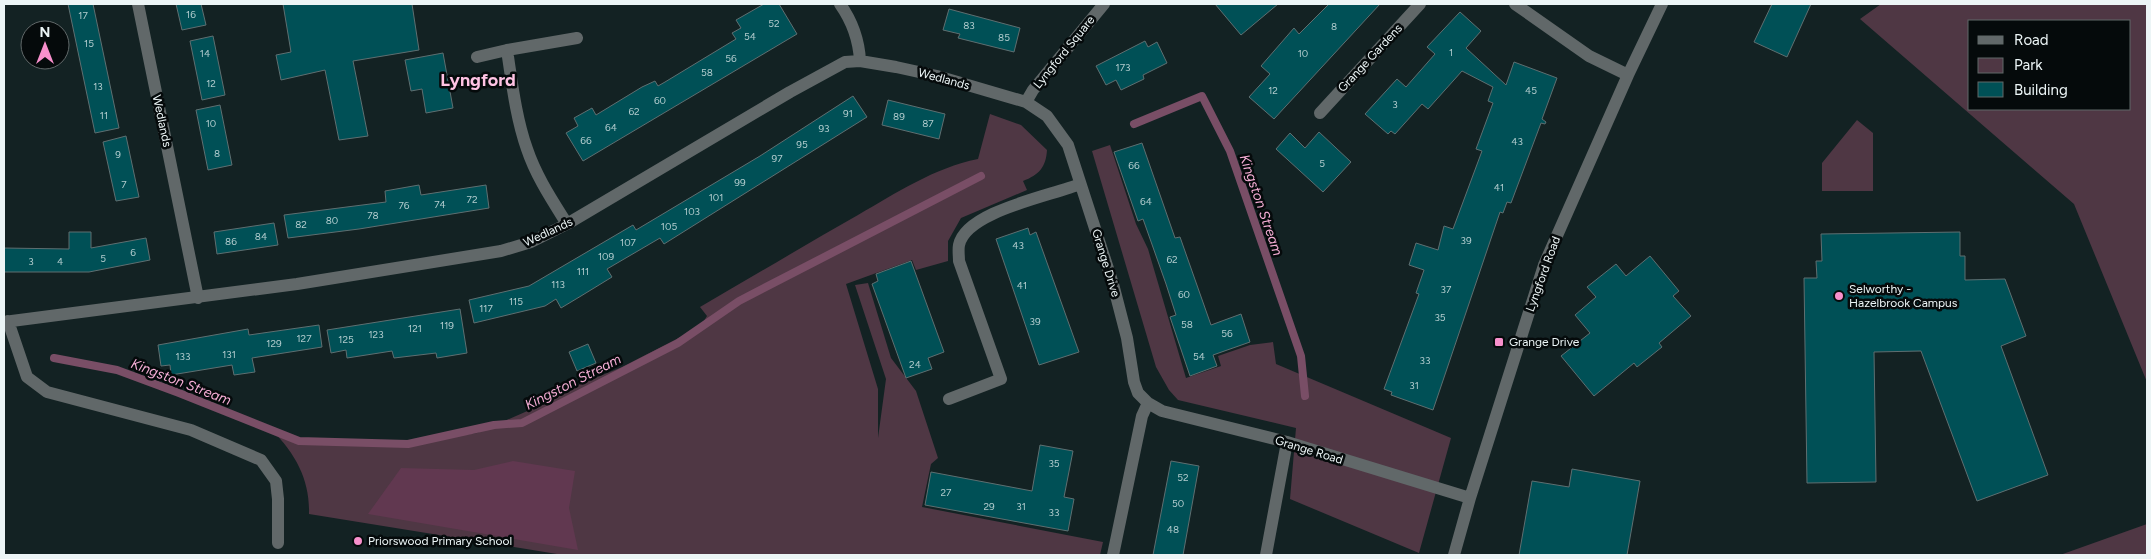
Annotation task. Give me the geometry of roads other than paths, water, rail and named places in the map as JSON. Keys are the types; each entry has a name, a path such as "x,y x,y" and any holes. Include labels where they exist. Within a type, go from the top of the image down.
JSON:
{"street":[{"name":"Wedlands","path":"138,4 198,298"},
{"path":"840,4 850,18 859,46 860,61"},
{"name":"Lyngford Square","path":"1026,102 1033,90 1104,4"},
{"name":"Grange Gardens","path":"1320,113 1420,4"},
{"path":"1516,4 1589,56 1628,75"},
{"name":"Lyngford Road","path":"1454,555 1470,498 1544,265 1628,75 1662,4"},
{"path":"477,57 577,38"},
{"path":"507,50 519,121 527,149 543,187 567,224"},
{"name":"Wedlands","path":"6,321 297,284 501,251 531,242 567,224 790,92 845,62 860,61 896,66 1026,102"},
{"name":"Grange Drive","path":"1026,102 1048,116 1068,145 1113,284 1127,338 1134,382 1138,393 1148,403"},
{"path":"949,399 1001,379 959,261 959,244 967,231 981,220 999,211 1080,184"},
{"path":"6,321 27,376 47,392 191,430 261,460 276,481 278,543"},
{"path":"1113,555 1142,416 1148,403"},
{"name":"Grange Road","path":"1148,403 1162,412 1287,442 1470,498"},
{"path":"1266,555 1287,442"}],"waterway":[{"name":"Kingston Stream","path":"1134,124 1202,96 1230,151 1301,356 1305,396"},
{"name":"Kingston Stream","path":"54,358 117,370 299,441 408,444 494,425 522,423 678,343 739,301 981,176"}],"place":[{"name":"Selworthy - Hazelbrook Campus","path":"1839,296"},
{"name":"Grange Drive","path":"1499,342"},
{"name":"Priorswood Primary School","path":"358,541"}],"district":[{"name":"Lyngford","path":"478,80"}]}
